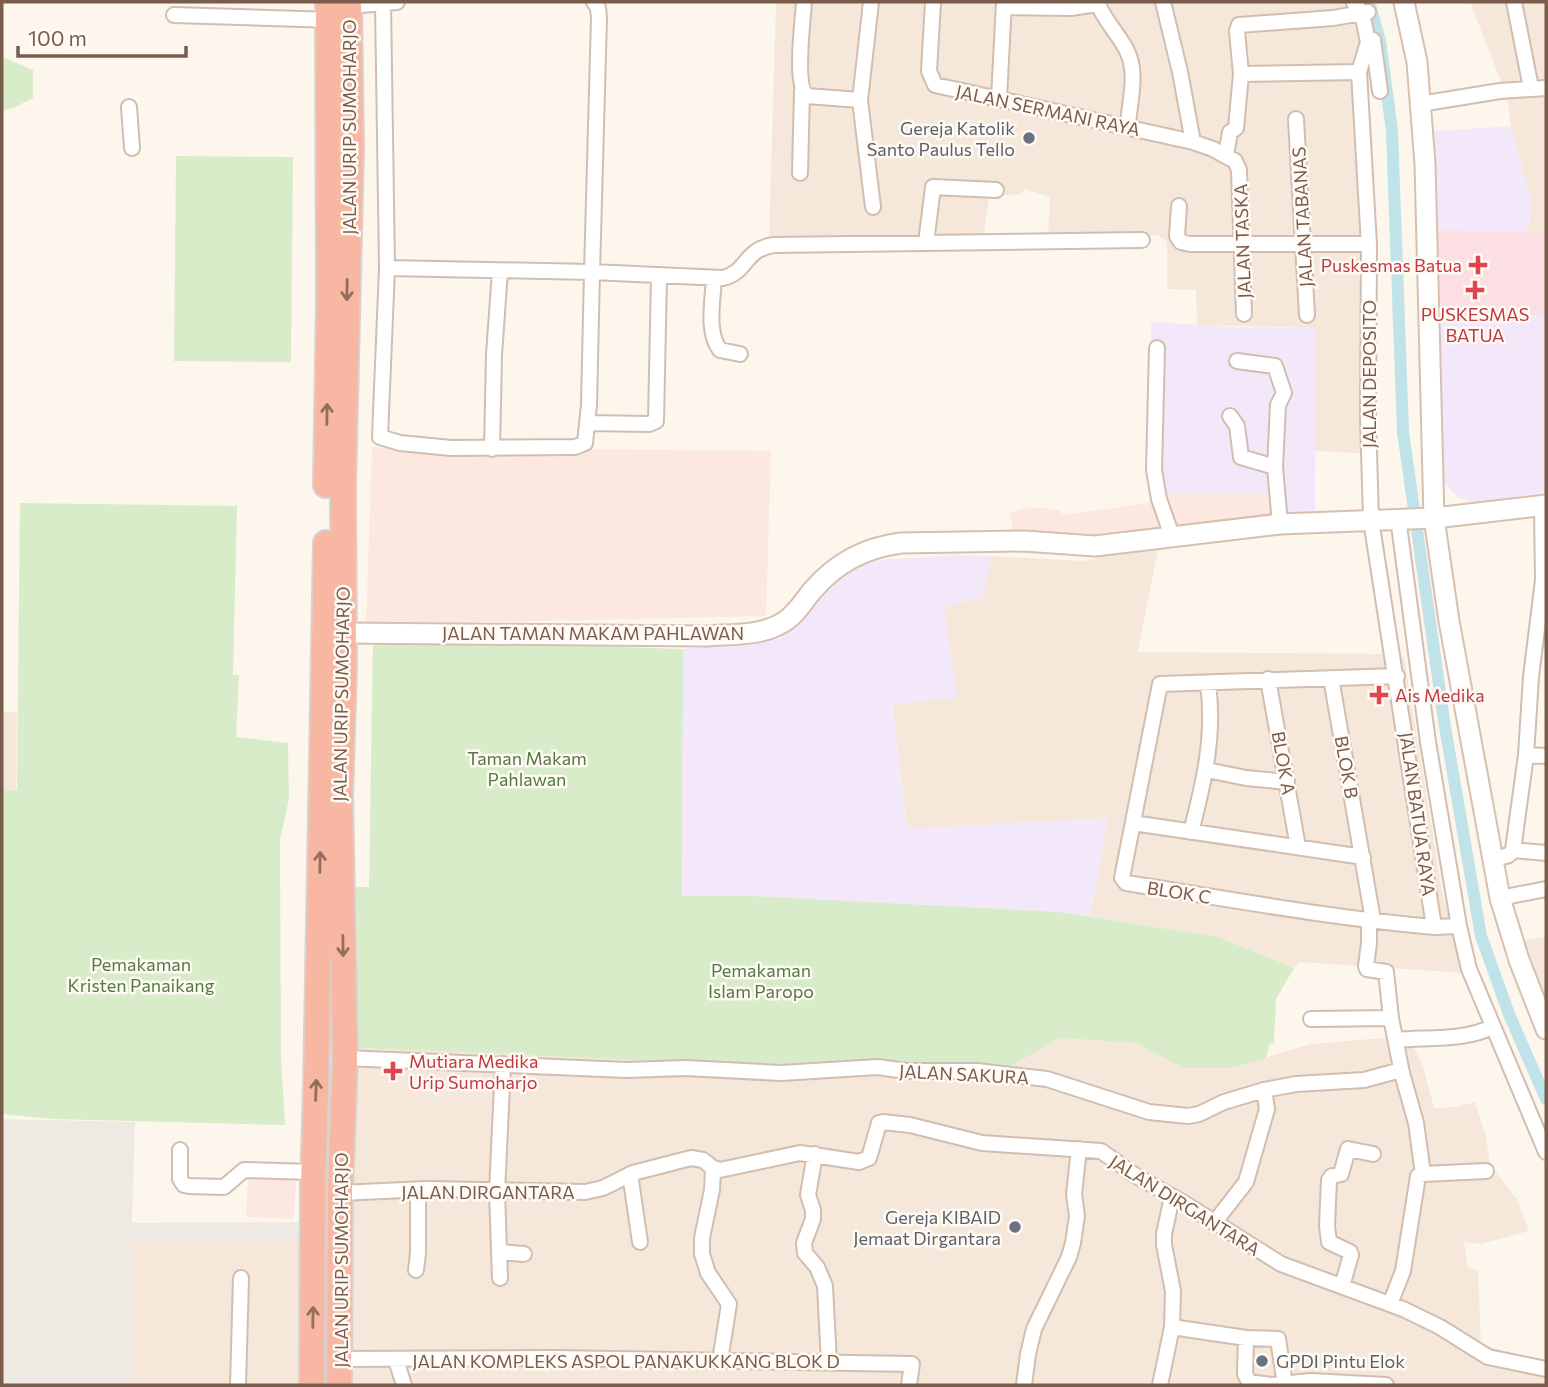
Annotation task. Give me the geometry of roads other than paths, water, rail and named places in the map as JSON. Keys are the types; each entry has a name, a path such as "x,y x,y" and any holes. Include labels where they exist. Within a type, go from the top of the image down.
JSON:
{"highway":[{"name":"JALAN URIP SUMOHARJO","path":"312,1385 321,718 334,477 340,10"},
{"name":"JALAN URIP SUMOHARJO","path":"334,477 344,667 340,797 345,1058 338,1298 339,1385"}],"main road":[{"path":"1404,2 1416,62 1420,104 1428,255 1431,518 1500,898 1508,930 1537,986 1546,1029"},
{"path":"1432,472 1444,494 1467,515"},
{"path":"1401,518 1467,515 1544,506"},
{"name":"JALAN TAMAN MAKAM PAHLAWAN","path":"343,633 707,636 757,632 785,622 826,576 852,556 882,546 901,543 1024,541 1095,546 1280,524 1401,518"}],"street":[{"path":"174,15 340,10 390,2 387,268 380,437 400,443 492,449 580,446 585,443 588,423 599,18 596,3"},
{"path":"800,173 804,93 801,63 804,2"},
{"path":"871,2 860,100 873,207"},
{"name":"JALAN SERMANI RAYA","path":"933,2 929,71 932,83 953,90 1193,142 1226,155 1239,167"},
{"path":"1163,2 1193,142"},
{"path":"1514,2 1531,88"},
{"path":"999,99 1004,5 1071,8 1097,3 1105,20 1125,47 1132,66 1128,126"},
{"path":"1226,155 1230,132 1236,128 1241,74 1237,31 1239,25 1333,18 1362,7 1380,85 1360,75 1241,74"},
{"name":"JALAN DEPOSITO","path":"1362,7 1368,42 1360,75 1369,244 1368,417 1371,520"},
{"path":"1420,104 1546,88"},
{"path":"804,93 860,100"},
{"path":"130,107 132,148"},
{"name":"JALAN TABANAS","path":"1296,119 1307,315"},
{"name":"JALAN TASKA","path":"1239,167 1244,314"},
{"path":"926,243 933,187 996,190"},
{"path":"1179,206 1177,236 1181,242 1243,246 1369,244"},
{"path":"387,268 592,272 714,278 735,274 752,253 765,246 1142,240"},
{"path":"492,449 494,355 500,271"},
{"path":"588,423 649,424 656,421 659,276"},
{"path":"714,278 712,333 715,345 720,351 740,354"},
{"path":"1157,348 1154,470 1159,499 1172,536"},
{"path":"1237,362 1275,366 1284,393 1278,405 1275,467 1280,524"},
{"path":"1230,416 1237,426 1241,457 1275,467"},
{"path":"1492,860 1509,855 1513,850 1541,651 1545,580 1544,506"},
{"path":"1401,518 1428,742 1459,926 1469,969 1546,1152"},
{"name":"JALAN BATUA RAYA","path":"1371,520 1434,927"},
{"path":"1191,832 1207,770 1212,716 1208,684 1269,679 1397,676"},
{"name":"BLOK B","path":"1331,678 1363,857 1371,920 1366,966 1367,969 1386,972 1391,1018"},
{"name":"BLOK A","path":"1269,679 1298,847"},
{"name":"BLOK C","path":"1208,684 1160,684 1122,878 1126,884 1259,905 1434,927"},
{"path":"1526,755 1546,756"},
{"path":"1207,770 1246,778 1287,782"},
{"path":"1133,823 1363,857"},
{"path":"1513,850 1546,853"},
{"path":"1500,898 1546,889"},
{"path":"1434,927 1459,926"},
{"path":"1311,1019 1391,1018 1401,1070 1416,1123 1423,1174"},
{"path":"1397,1040 1482,1033 1493,1026"},
{"name":"JALAN SAKURA","path":"345,1058 628,1070 685,1068 781,1073 878,1067 891,1070 1010,1074 1047,1079 1102,1095 1107,1100 1168,1115 1199,1114 1224,1102 1264,1090 1296,1084 1364,1080 1401,1070"},
{"path":"500,1278 497,1192 503,1064"},
{"path":"1214,1223 1246,1182 1267,1109 1264,1090"},
{"name":"JALAN DIRGANTARA","path":"340,1193 418,1190 585,1192 603,1188 631,1174 691,1158 703,1160 713,1168 725,1169 791,1154 815,1154 859,1162 865,1161 871,1154 876,1128 883,1122 909,1125 982,1143 1101,1152 1282,1264 1390,1304 1440,1327 1488,1357 1546,1369"},
{"path":"1024,1385 1034,1329 1069,1257 1073,1243 1077,1216 1074,1194 1079,1149"},
{"path":"1342,1286 1352,1255 1329,1242 1329,1180 1332,1176 1341,1174 1348,1149 1373,1154"},
{"path":"180,1150 180,1179 184,1185 189,1186 224,1186 244,1170 313,1172"},
{"path":"815,1154 808,1195 814,1210 813,1219 804,1243 805,1253 817,1267 825,1286 829,1363"},
{"path":"713,1168 712,1190 701,1247 708,1273 729,1304 720,1361"},
{"path":"1390,1304 1404,1271 1418,1176 1486,1171"},
{"path":"631,1174 640,1241"},
{"path":"416,1270 418,1190"},
{"path":"1160,1385 1172,1327 1173,1291 1164,1234 1172,1197"},
{"path":"499,1252 524,1254"},
{"path":"238,1385 241,1278"},
{"path":"1172,1327 1247,1338 1278,1339 1285,1384"},
{"path":"1247,1338 1246,1380 1272,1385 1310,1381 1386,1385"},
{"name":"JALAN KOMPLEKS ASPOL PANAKUKKANG BLOK D","path":"340,1359 554,1358 912,1364 909,1385"},
{"path":"396,1360 404,1385"}],"waterway":[{"path":"1369,2 1380,41 1392,131 1403,432 1445,727 1481,936 1509,1014 1546,1099"}],"place":[{"name":"Gereja Katolik Santo Paulus Tello","path":"1029,138"},
{"name":"Puskesmas Batua","path":"1478,265"},
{"name":"PUSKESMAS BATUA","path":"1475,290"},
{"name":"Ais Medika","path":"1379,695"},
{"name":"Mutiara Medika Urip Sumoharjo","path":"393,1071"},
{"name":"Gereja KIBAID Jemaat Dirgantara","path":"1015,1227"},
{"name":"GPDI Pintu Elok","path":"1262,1361"}],"park label":[{"name":"Taman Makam Pahlawan","path":"527,768"},
{"name":"Pemakaman Kristen Panaikang","path":"141,974"},
{"name":"Pemakaman Islam Paropo","path":"761,980"}]}
